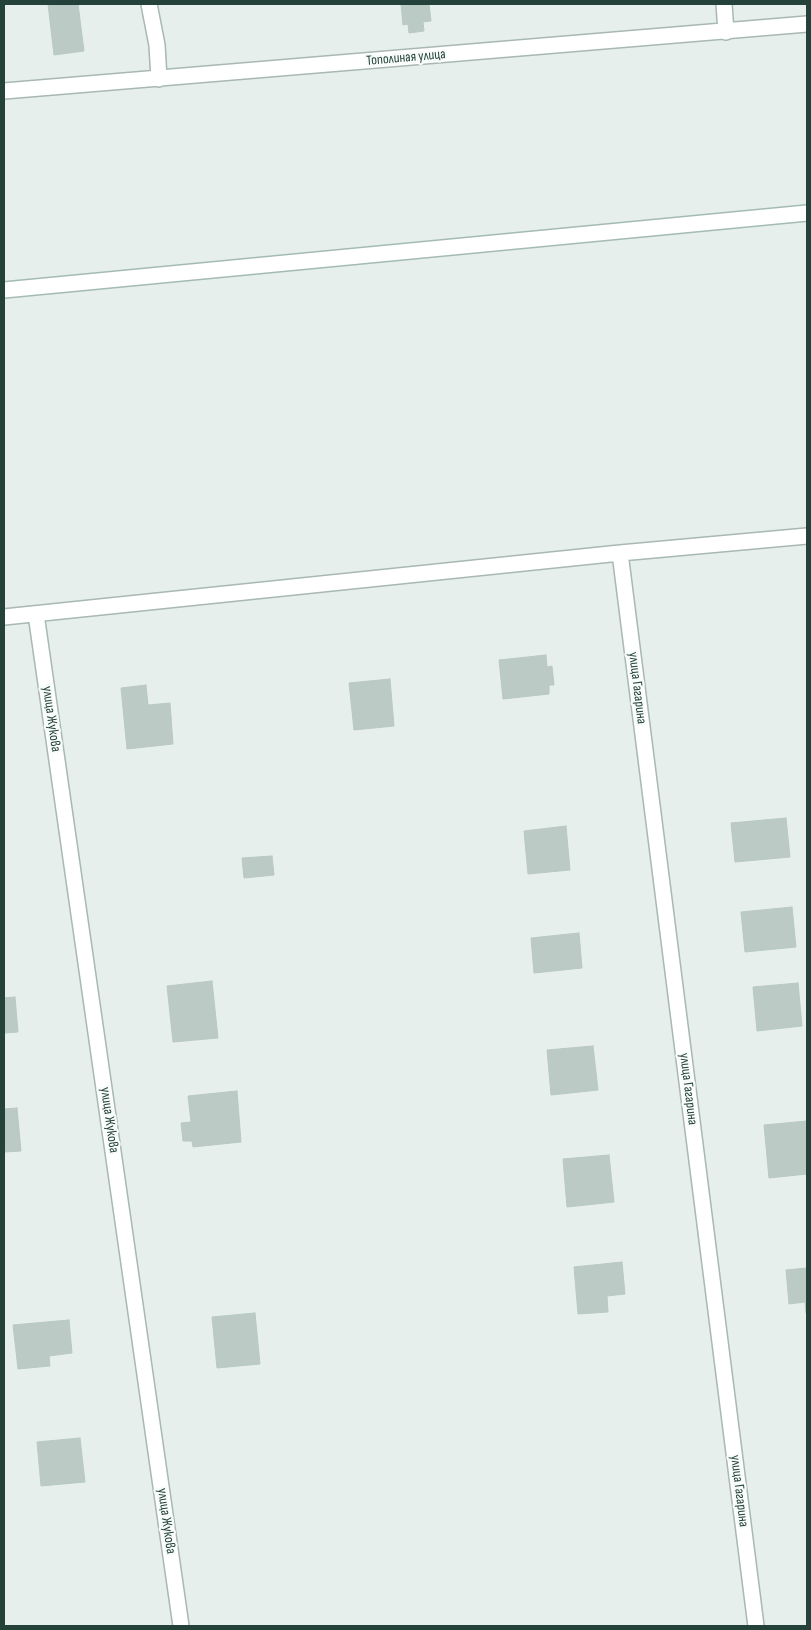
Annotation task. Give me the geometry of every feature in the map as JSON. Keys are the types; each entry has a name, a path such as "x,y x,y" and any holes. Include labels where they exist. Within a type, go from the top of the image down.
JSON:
{"street":[{"path":"149,4 157,45 159,78"},
{"path":"724,4 726,32"},
{"name":"Тополиная улица","path":"4,91 807,24"},
{"path":"4,290 807,213"},
{"path":"4,617 620,552 807,536"},
{"name":"улица Гагарина","path":"620,552 756,1626"},
{"name":"улица Жукова","path":"36,614 181,1626"}],"building":[{"path":"48,4 78,4 84,51 54,55"},
{"path":"401,4 429,4 431,21 423,22 424,31 409,33 408,24 403,25"},
{"path":"546,655 547,667 552,666 554,685 549,685 549,694 503,699 499,660"},
{"path":"390,679 394,726 354,730 349,683"},
{"path":"146,685 148,705 170,703 173,744 127,749 121,688"},
{"path":"786,818 790,857 735,862 731,823"},
{"path":"566,826 570,870 528,874 524,831"},
{"path":"272,856 274,875 244,878 242,858"},
{"path":"792,907 796,947 745,952 741,912"},
{"path":"579,933 582,968 534,973 531,938"},
{"path":"212,981 218,1038 173,1042 167,986"},
{"path":"798,983 802,1026 757,1031 753,987"},
{"path":"15,997 18,1032 4,1033 4,998"},
{"path":"593,1046 598,1090 551,1095 547,1050"},
{"path":"237,1091 241,1142 193,1147 192,1141 183,1141 181,1123 191,1122 188,1096"},
{"path":"17,1108 21,1151 4,1152 4,1109"},
{"path":"807,1121 807,1174 769,1178 764,1125"},
{"path":"609,1155 614,1202 567,1207 563,1159"},
{"path":"622,1262 625,1294 607,1296 608,1312 578,1314 574,1267"},
{"path":"807,1268 806,1313 805,1302 789,1304 786,1270"},
{"path":"255,1313 260,1364 217,1368 212,1317"},
{"path":"69,1320 72,1353 49,1356 50,1366 18,1369 13,1325"},
{"path":"80,1438 85,1482 41,1486 37,1442"}]}
